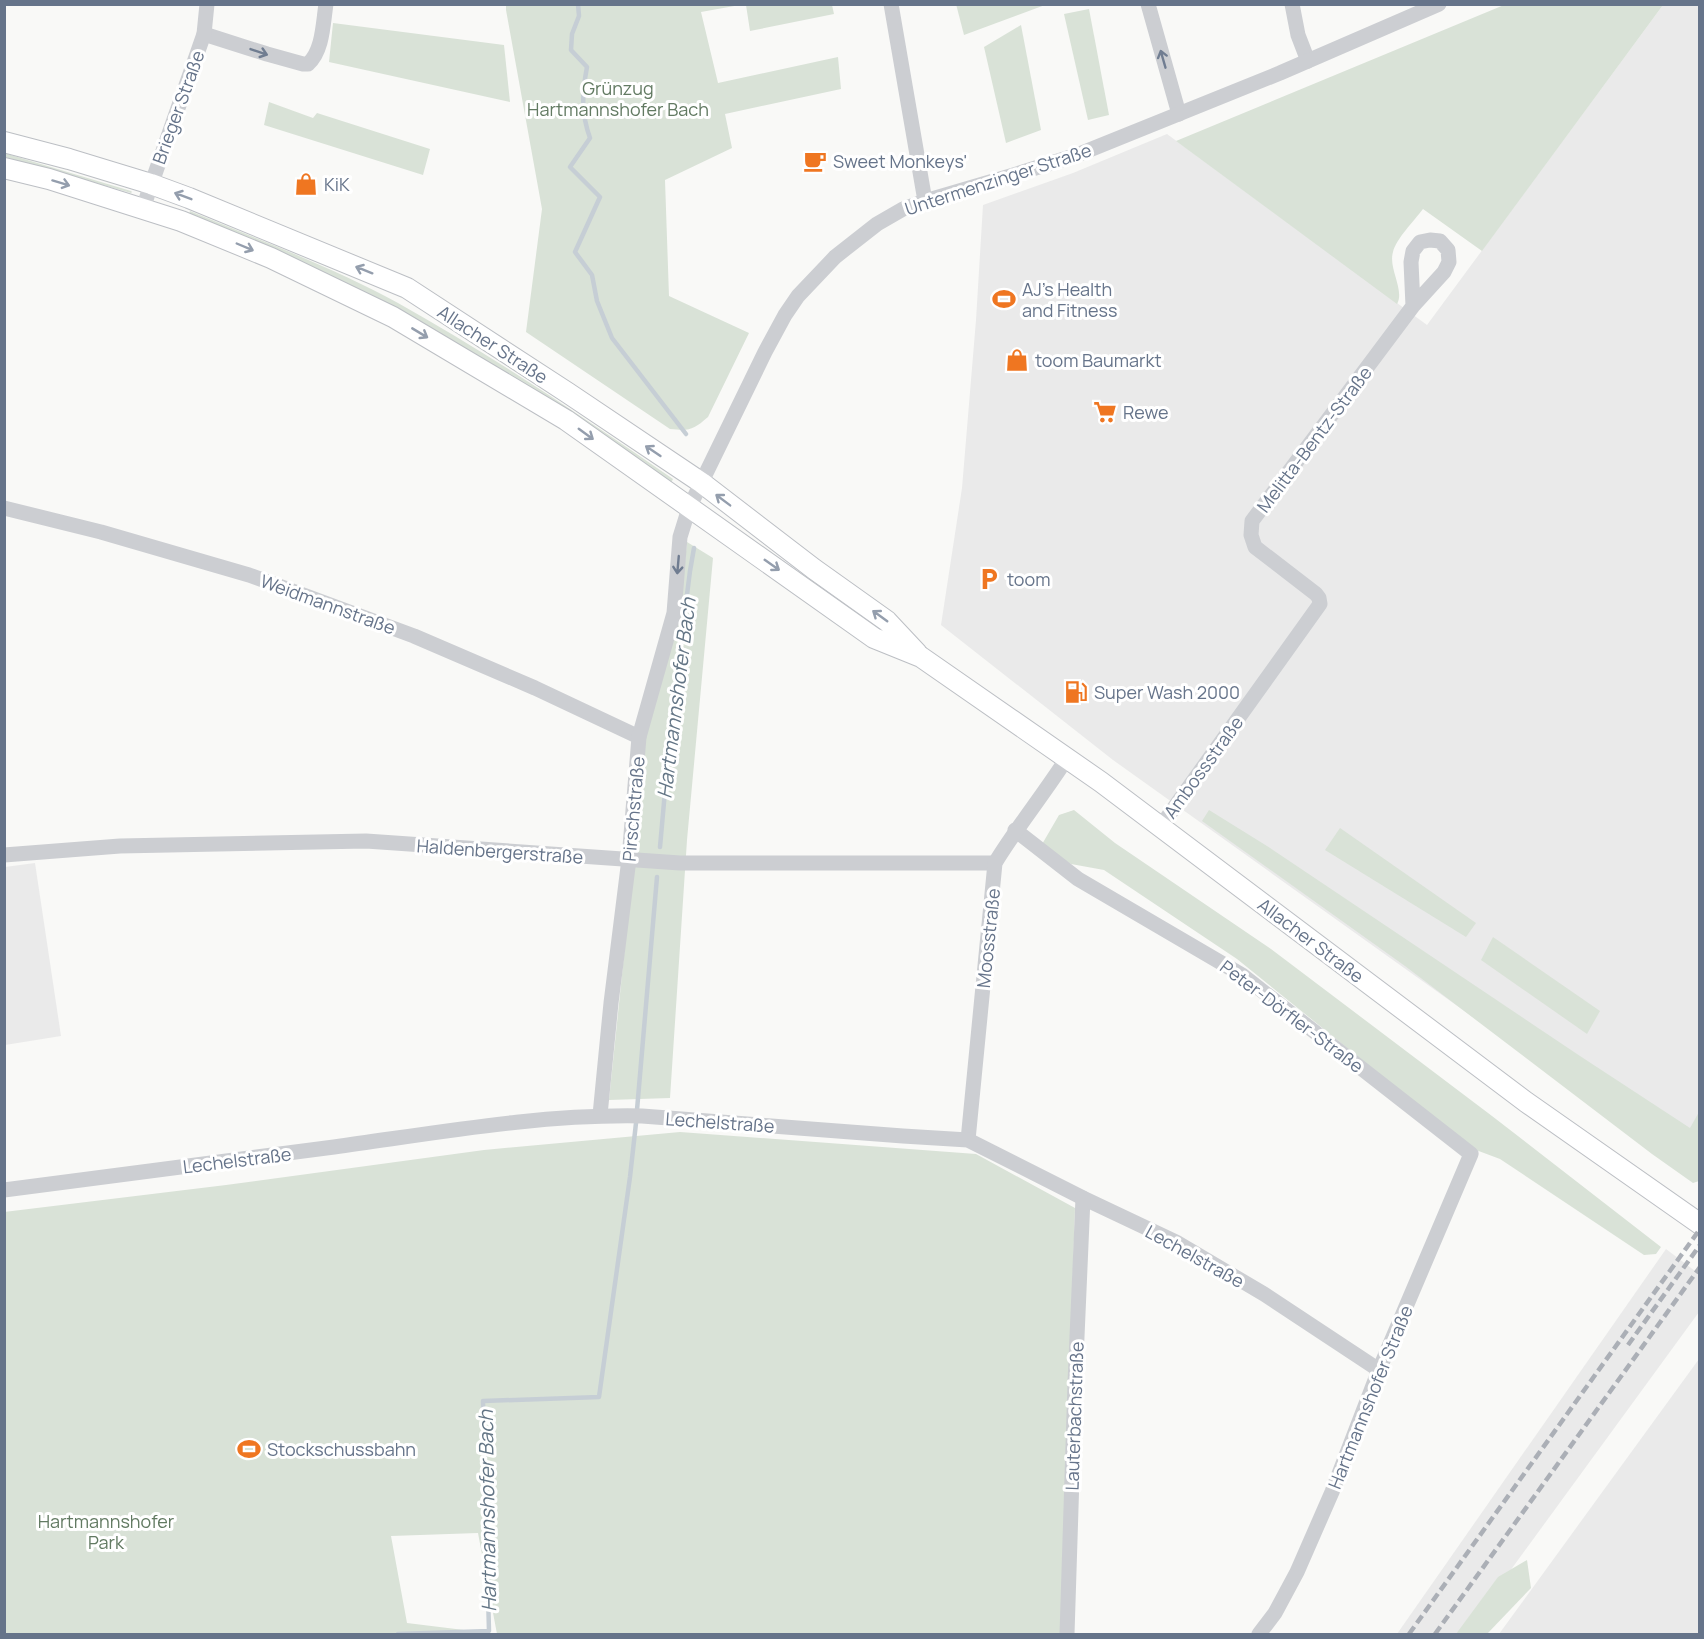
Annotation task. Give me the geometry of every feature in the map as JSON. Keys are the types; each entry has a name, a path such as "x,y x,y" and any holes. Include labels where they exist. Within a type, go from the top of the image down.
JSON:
{"main road":[{"name":"Allacher Straße","path":"4,142 151,184 407,288 702,483 814,569 887,621 921,657 1161,826 1517,1095 1700,1224"},
{"name":"Allacher Straße","path":"4,168 181,220 271,258 393,317 566,420 874,638 921,657"}],"street":[{"name":"Brieger Straße","path":"143,207 204,34 207,4"},
{"path":"204,34 308,64 319,44 326,4"},
{"path":"891,4 925,201"},
{"path":"1148,4 1179,114"},
{"path":"1292,4 1298,35 1308,61"},
{"name":"Untermenzinger Straße","path":"689,508 784,315 798,296 835,257 868,230 903,209 1059,161 1308,61 1439,4"},
{"name":"Melitta-Bentz-Straße","path":"1283,570 1255,548 1251,535 1252,521 1413,306"},
{"name":"Weidmannstraße","path":"4,508 99,532 249,575 414,636 535,688 639,737"},
{"name":"Pirschstraße","path":"600,1115 629,859 639,737 674,612 680,537 689,508"},
{"name":"Ambossstraße","path":"1161,826 1320,604 1316,594 1283,570"},
{"name":"Moosstraße","path":"968,1140 995,863 1067,758"},
{"name":"Peter-Dörfler-Straße","path":"1016,830 1078,879 1242,975 1471,1154"},
{"name":"Haldenbergerstraße","path":"4,855 120,846 366,841 680,863 995,863"},
{"name":"Lechelstraße","path":"4,1190 228,1162 499,1124 600,1115 642,1116 968,1140 1176,1242 1264,1294 1379,1370"},
{"name":"Hartmannshofer Straße","path":"1258,1635 1275,1613 1297,1572 1332,1492 1379,1370 1471,1154"},
{"name":"Lauterbachstraße","path":"1067,1635 1083,1198"}],"shaded area":[{"path":"1663,5 1699,5 1700,1112 1673,1160 1113,760 941,625 962,488 983,205 1073,173 1167,134 1427,325"},
{"path":"35,863 61,1036 5,1045 5,867"},
{"path":"1666,1249 1699,1274 1699,1312 1464,1634 1397,1634"},
{"path":"1699,1359 1699,1634 1499,1634"}],"green space":[{"path":"956,4 1045,4 1045,5 964,35"},
{"name":"Grünzug Hartmannshofer Bach","path":"506,5 740,5 701,12 718,83 838,57 841,89 725,114 732,148 665,180 669,296 749,333 708,417 695,427 687,430 670,429 526,332 542,209"},
{"path":"746,5 832,5 834,14 750,31"},
{"path":"1504,5 1663,5 1482,251 1423,209 1401,236 1393,252 1393,265 1399,292 1397,304 1176,141"},
{"path":"1089,9 1109,115 1088,120 1064,14"},
{"path":"333,23 504,45 510,102 329,62"},
{"path":"1021,25 1041,130 1006,143 984,47"},
{"path":"269,102 313,118 317,113 430,149 423,175 264,125"},
{"path":"4,153 131,191 132,192 5,157"},
{"path":"190,211 322,266 398,303 468,344 571,410 673,479 671,483 536,390 518,386 187,220"},
{"path":"687,542 713,558 687,840 670,1098 609,1100 637,830 644,737 680,610"},
{"path":"1074,810 1115,843 1271,949 1492,1116 1661,1247 1656,1254 1644,1255 1500,1159 1476,1150 1237,959 1104,870 1071,864 1041,846 1059,815"},
{"path":"1209,810 1267,846 1690,1128 1699,1112 1699,1181 1693,1183 1652,1154 1405,966 1202,821"},
{"path":"1340,828 1476,923 1466,937 1325,850"},
{"path":"1493,937 1600,1011 1587,1034 1481,960"},
{"name":"Hartmannshofer Park","path":"680,1132 976,1154 1075,1208 1061,1634 497,1634 478,1533 391,1536 407,1623 464,1630 465,1634 5,1634 4,1212 484,1150"},
{"path":"1527,1560 1531,1588 1487,1634 1456,1634 1498,1577"}],"waterway":[{"name":"Hartmannshofer Bach","path":"578,4 579,16 572,34 571,50 587,67 583,103 590,138 570,167 600,197 575,252 592,275 597,301 612,338 686,434"},
{"name":"Hartmannshofer Bach","path":"660,847 672,713 694,548"},
{"name":"Hartmannshofer Bach","path":"637,1110 657,877"},
{"name":"Hartmannshofer Bach","path":"398,1634 489,1631 483,1401 599,1397 636,1123"}],"railway":[{"path":"1409,1634 1700,1229"},
{"path":"1628,1345 1700,1245"},
{"path":"1435,1634 1700,1267"}],"place":[{"name":"Sweet Monkeys'","path":"815,161"},
{"name":"KiK","path":"306,184"},
{"name":"AJ's Health and Fitness","path":"1004,299"},
{"name":"toom Baumarkt","path":"1017,360"},
{"name":"Rewe","path":"1105,412"},
{"name":"toom","path":"989,579"},
{"name":"Super Wash 2000","path":"1076,692"},
{"name":"Stockschussbahn","path":"249,1449"}]}
